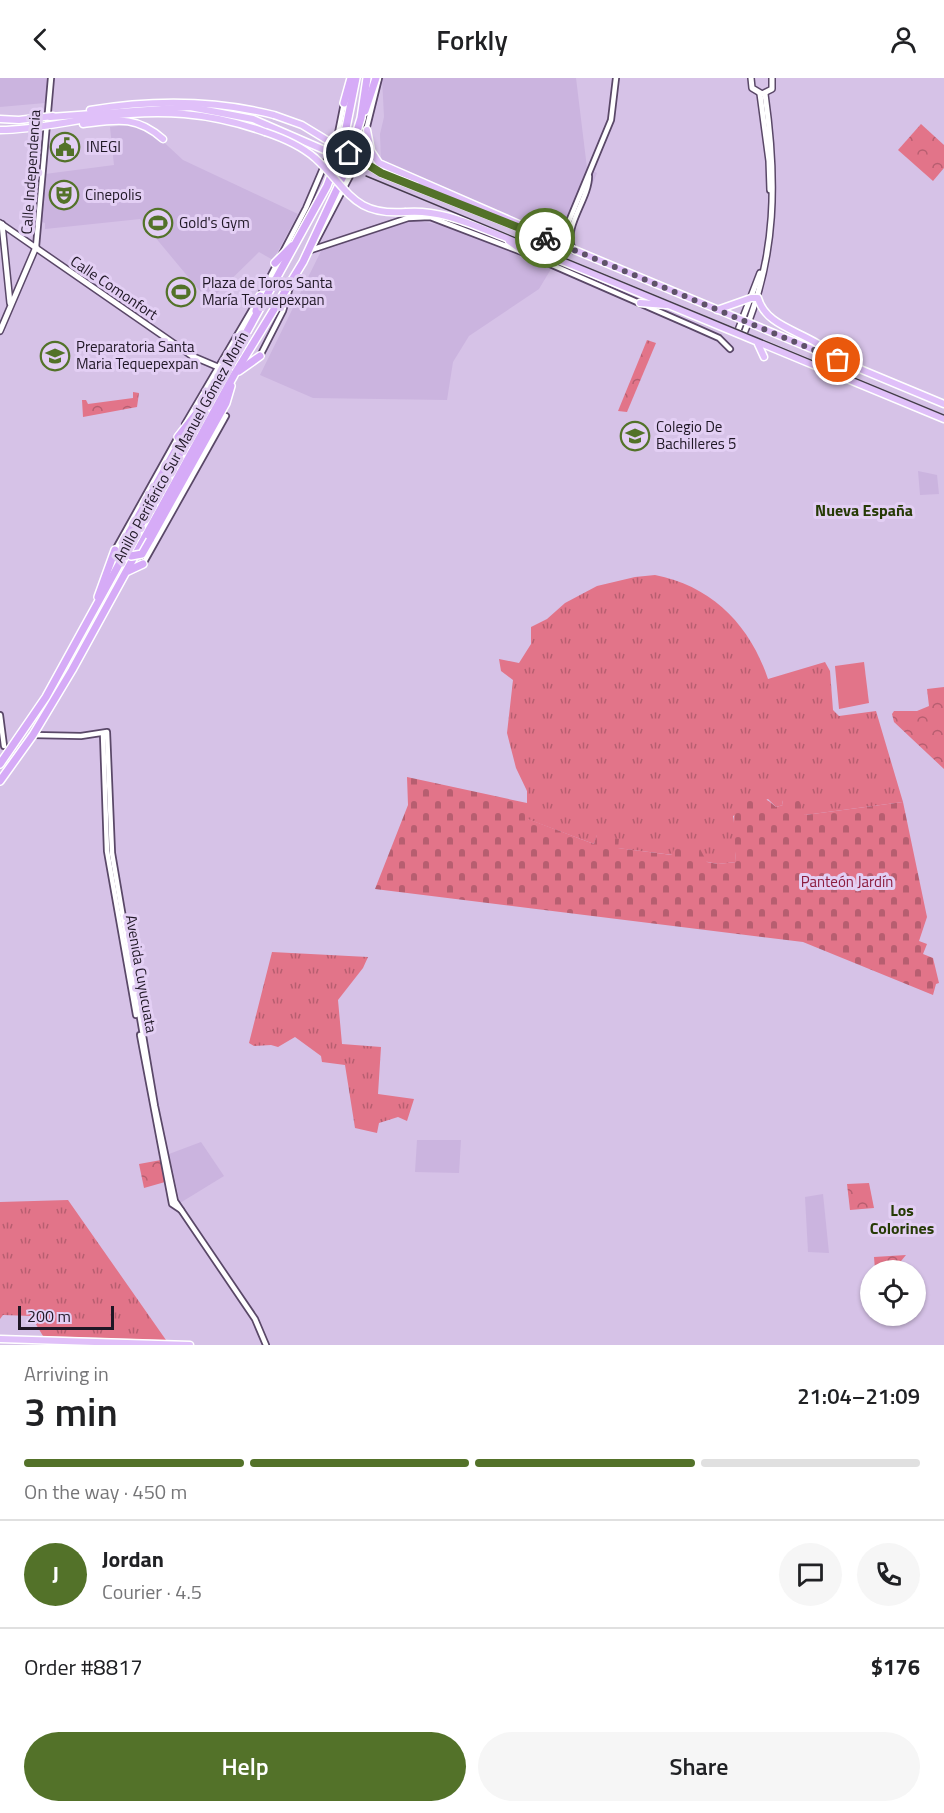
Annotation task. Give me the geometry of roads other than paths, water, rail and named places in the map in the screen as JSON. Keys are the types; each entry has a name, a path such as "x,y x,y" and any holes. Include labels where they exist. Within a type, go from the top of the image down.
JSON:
{"highway":[{"name":"Anillo Periférico Sur Manuel Gómez Morín","path":"0,764 46,697 298,240 335,166 354,93 352,78"},
{"path":"344,103 352,78"},
{"name":"Anillo Periférico Sur Manuel Gómez Morín","path":"0,781 33,735 128,571 233,378 303,262 344,174 361,118 367,78"},
{"path":"361,118 378,78"},
{"path":"275,263 298,240"},
{"path":"253,323 260,296"},
{"path":"207,406 175,451 129,533 123,546 131,556 142,554 225,404 233,378 260,356"},
{"path":"178,437 221,381"},
{"path":"225,404 226,416"},
{"path":"199,463 204,442"},
{"path":"91,616 115,550"},
{"path":"128,571 143,564"}],"main road":[{"path":"740,335 754,298 774,206 772,145 762,94 752,88 751,78"},
{"path":"762,94 772,89 773,78"},
{"path":"0,130 103,107 169,104 249,108 302,125 381,173 552,240"},
{"path":"48,121 170,108 199,109 253,119 329,152"},
{"path":"48,121 170,112 210,115 265,132 289,141 314,157 359,205 381,213 419,211 449,216 944,419"},
{"path":"0,119 131,120 152,128 163,139"},
{"path":"367,130 373,156 384,166 531,228 573,250 944,404"},
{"path":"1,223 10,305"},
{"name":"Calle Comonfort","path":"1,223 192,356 218,367"},
{"path":"504,237 527,254"},
{"name":"Calle Independencia","path":"0,332 36,248"},
{"path":"717,311 754,298"},
{"path":"754,298 769,319 817,341 836,359"},
{"path":"640,303 673,306"},
{"path":"758,344 764,357"},
{"path":"0,1339 190,1345"}],"street":[{"name":"Calle Independencia","path":"36,248 51,78"},
{"path":"303,262 353,175 367,130 378,78"},
{"path":"552,240 565,231 611,120 616,78"},
{"path":"115,550 260,296 275,263 313,194 338,133 344,103"},
{"path":"573,250 569,242 570,233 589,188 589,173"},
{"path":"311,250 364,231 419,216 447,222 527,254 719,338 730,349"},
{"path":"260,356 283,311 291,283"},
{"path":"143,564 226,416"},
{"path":"0,715 4,746"},
{"name":"Avenida Cuyucuata","path":"33,735 105,733 112,853 137,1014 175,1201 255,1318 266,1345"}],"tram line":[{"path":"366,176 944,415"}],"place":[{"name":"INEGI","path":"65,147"},
{"name":"Cinepolis","path":"64,195"},
{"name":"Gold's Gym","path":"158,223"},
{"name":"Plaza de Toros Santa María Tequepexpan","path":"181,292"},
{"name":"Preparatoria Santa Maria Tequepexpan","path":"55,356"},
{"name":"Colegio De Bachilleres 5","path":"635,436"}],"district":[{"name":"Nueva España","path":"864,510"},
{"name":"Los Colorines","path":"902,1219"}],"park label":[{"name":"Panteón Jardín","path":"847,882"}]}
